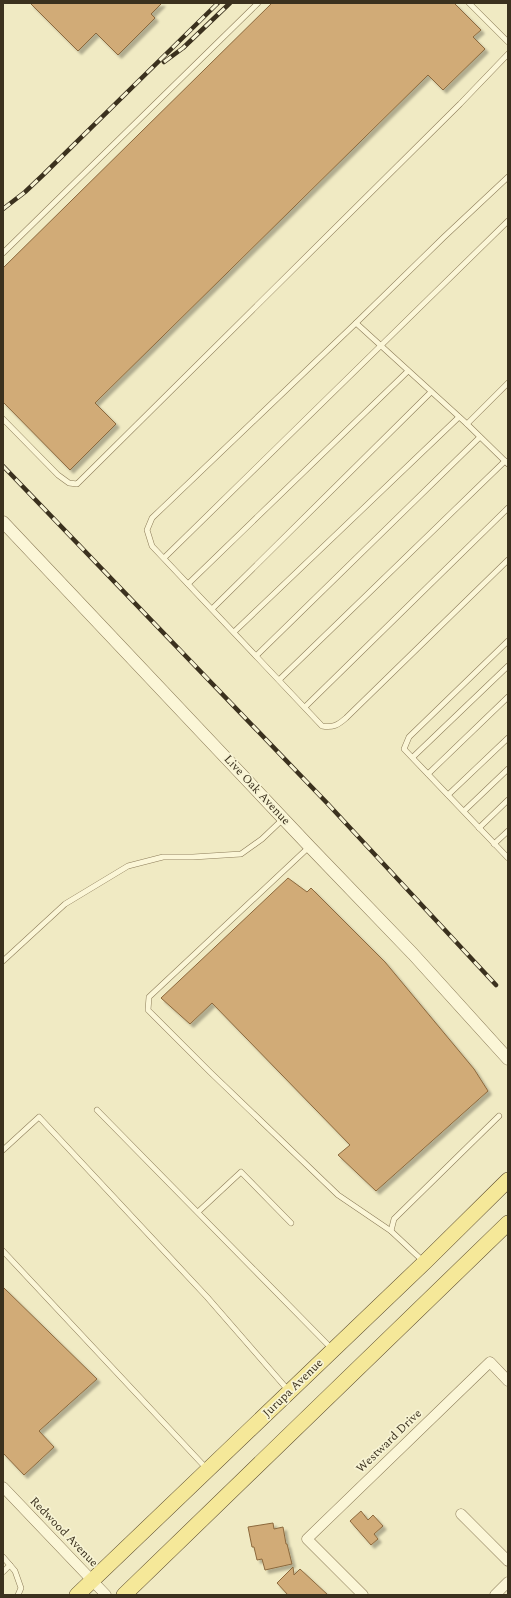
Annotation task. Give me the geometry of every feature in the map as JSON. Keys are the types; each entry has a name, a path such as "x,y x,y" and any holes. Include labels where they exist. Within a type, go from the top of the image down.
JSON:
{"main road":[{"name":"Jurupa Avenue","path":"77,1595 508,1180"},
{"path":"124,1595 508,1223"}],"street":[{"name":"Live Oak Avenue","path":"3,522 310,847 414,954 508,1059"},
{"name":"Westward Drive","path":"362,1595 307,1538 490,1362 508,1381"},
{"name":"Redwood Avenue","path":"3,1487 106,1595"},
{"path":"461,1514 508,1561"},
{"path":"495,1595 508,1582"}],"lane":[{"path":"3,253 258,3"},
{"path":"469,3 508,42"},
{"path":"3,419 58,475 70,483 77,484 460,104 508,54"},
{"path":"508,177 152,518 147,530 152,546 322,726 329,728 337,726 508,560"},
{"path":"164,558 508,221"},
{"path":"279,680 506,463 467,424 356,323"},
{"path":"188,584 408,371"},
{"path":"467,424 508,383"},
{"path":"212,609 432,392"},
{"path":"234,632 459,417"},
{"path":"256,656 480,437"},
{"path":"305,707 508,508"},
{"path":"508,641 409,737 404,749 508,858"},
{"path":"413,758 508,666"},
{"path":"428,774 508,697"},
{"path":"448,795 508,738"},
{"path":"464,811 508,769"},
{"path":"479,828 508,800"},
{"path":"3,961 65,904 128,866 163,857 241,854 262,839 284,818"},
{"path":"494,844 508,831"},
{"path":"310,847 149,997 148,1010 338,1195 390,1231 424,1262"},
{"path":"97,1110 333,1350"},
{"path":"390,1231 394,1219 499,1116"},
{"path":"3,1150 39,1117 208,1297 289,1392"},
{"path":"198,1212 242,1172 291,1223"},
{"path":"3,1251 208,1470"},
{"path":"3,1557 15,1571 21,1588 18,1595"},
{"path":"3,1572 10,1565"}],"building":[{"path":"30,3 162,3 151,14 155,18 118,55 96,33 78,51"},
{"path":"272,3 454,3 481,30 473,37 485,49 443,90 428,75 95,403 116,424 70,470 3,402 3,268"},
{"path":"288,878 307,892 311,888 385,962 474,1069 488,1091 376,1191 338,1155 350,1145 212,1003 190,1024 161,998"},
{"path":"3,1287 97,1379 39,1431 54,1447 24,1475 3,1453"},
{"path":"361,1511 368,1520 373,1515 383,1526 374,1534 378,1539 371,1545 350,1521"},
{"path":"273,1523 274,1529 283,1527 292,1564 265,1570 262,1559 257,1560 254,1547 252,1547 248,1527"},
{"path":"293,1567 294,1575 300,1569 328,1595 288,1595 277,1583"}],"railway":[{"path":"3,209 25,192 43,175 218,3"},
{"path":"164,62 183,48 230,3"},
{"path":"3,466 327,803 496,985"}]}
